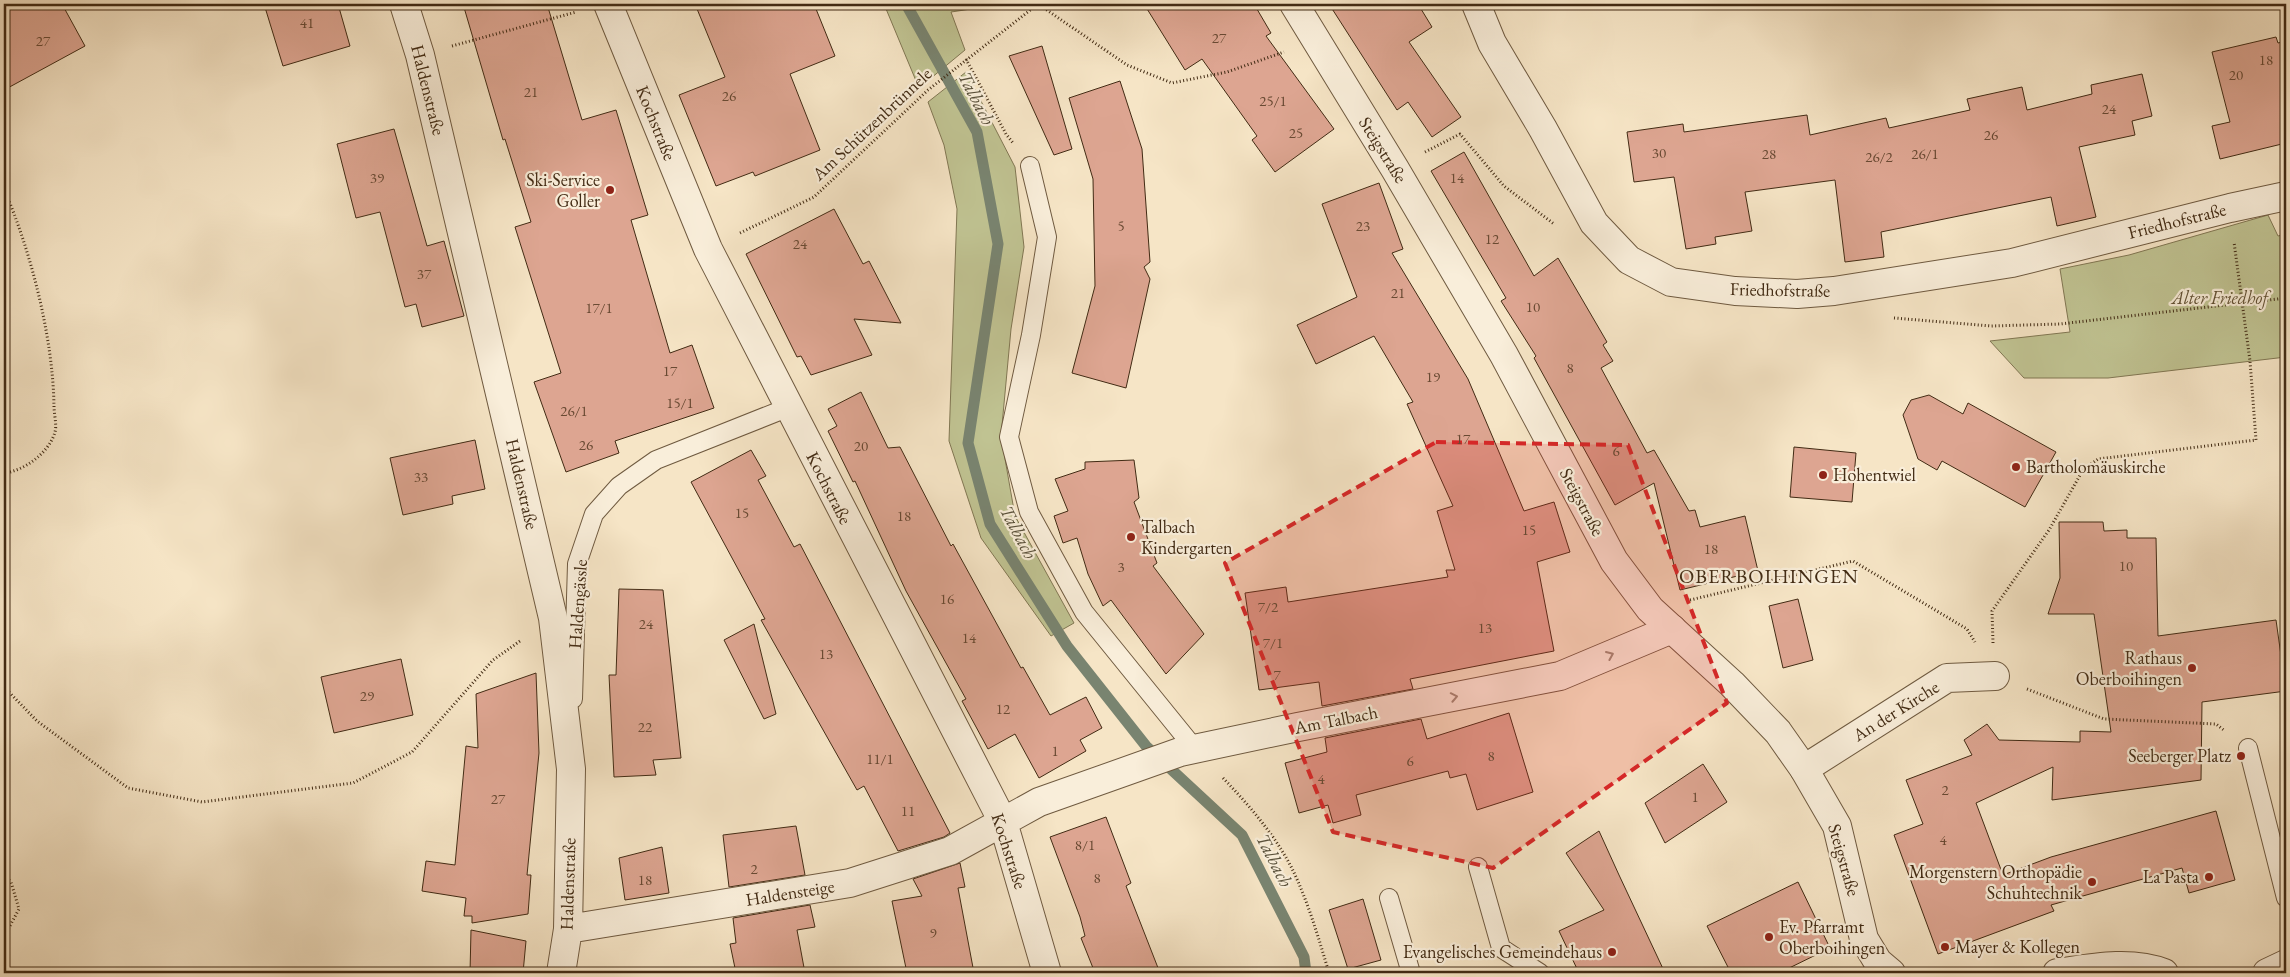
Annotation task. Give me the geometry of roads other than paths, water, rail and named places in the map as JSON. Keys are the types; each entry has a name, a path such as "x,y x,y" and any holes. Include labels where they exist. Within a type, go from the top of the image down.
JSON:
{"street":[{"name":"Haldenstraße","path":"404,4 420,55 553,618 570,769 568,929 561,973"},
{"name":"Steigstraße","path":"1294,4 1395,169 1504,355 1614,561 1650,609 1732,684 1778,732 1804,769 1837,826 1864,939 1878,962 1891,973"},
{"name":"Friedhofstraße","path":"1476,4 1492,43 1543,129 1594,223 1629,260 1671,282 1735,291 1797,294 1834,291 2012,262 2286,196"},
{"name":"Kochstraße","path":"596,6 708,249 1002,822 1047,973"},
{"name":"Am Talbach","path":"1002,822 1039,802 1137,766 1188,751 1560,676 1672,629"},
{"name":"An der Kirche","path":"1804,769 1947,678 1995,676"},
{"name":"Haldensteige","path":"568,929 850,883 950,851 1002,822"},
{"path":"2267,973 2286,964"},
{"path":"2057,973 2108,966 2156,970 2164,973"}],"lane":[{"path":"1030,166 1046,238 1030,335 1010,437 1029,512 1084,612 1188,751"},
{"name":"Haldengässle","path":"570,769 577,564 594,514 620,486 656,460 788,408"},
{"path":"2248,748 2286,898"},
{"path":"1478,867 1501,948 1540,973"},
{"path":"1389,898 1411,973"}],"waterway":[{"name":"Talbach","path":"906,4 977,132 998,244 968,443 990,524 1067,646 1146,746 1242,835 1304,957 1306,973"}],"place":[{"name":"Ski-Service Goller","path":"610,190"},
{"name":"Bartholomäuskirche","path":"2016,467"},
{"name":"Hohentwiel","path":"1823,475"},
{"name":"Talbach Kindergarten","path":"1131,537"},
{"name":"Rathaus Oberboihingen","path":"2192,668"},
{"name":"Seeberger Platz","path":"2241,756"},
{"name":"La Pasta","path":"2209,877"},
{"name":"Morgenstern Orthopädie Schuhtechnik","path":"2092,882"},
{"name":"Ev. Pfarramt Oberboihingen","path":"1769,937"},
{"name":"Mayer & Kollegen","path":"1945,947"},
{"name":"Evangelisches Gemeindehaus","path":"1612,952"}],"district":[{"name":"OBERBOIHINGEN","path":"1769,576"}],"park label":[{"name":"Alter Friedhof","path":"2220,298"}]}
